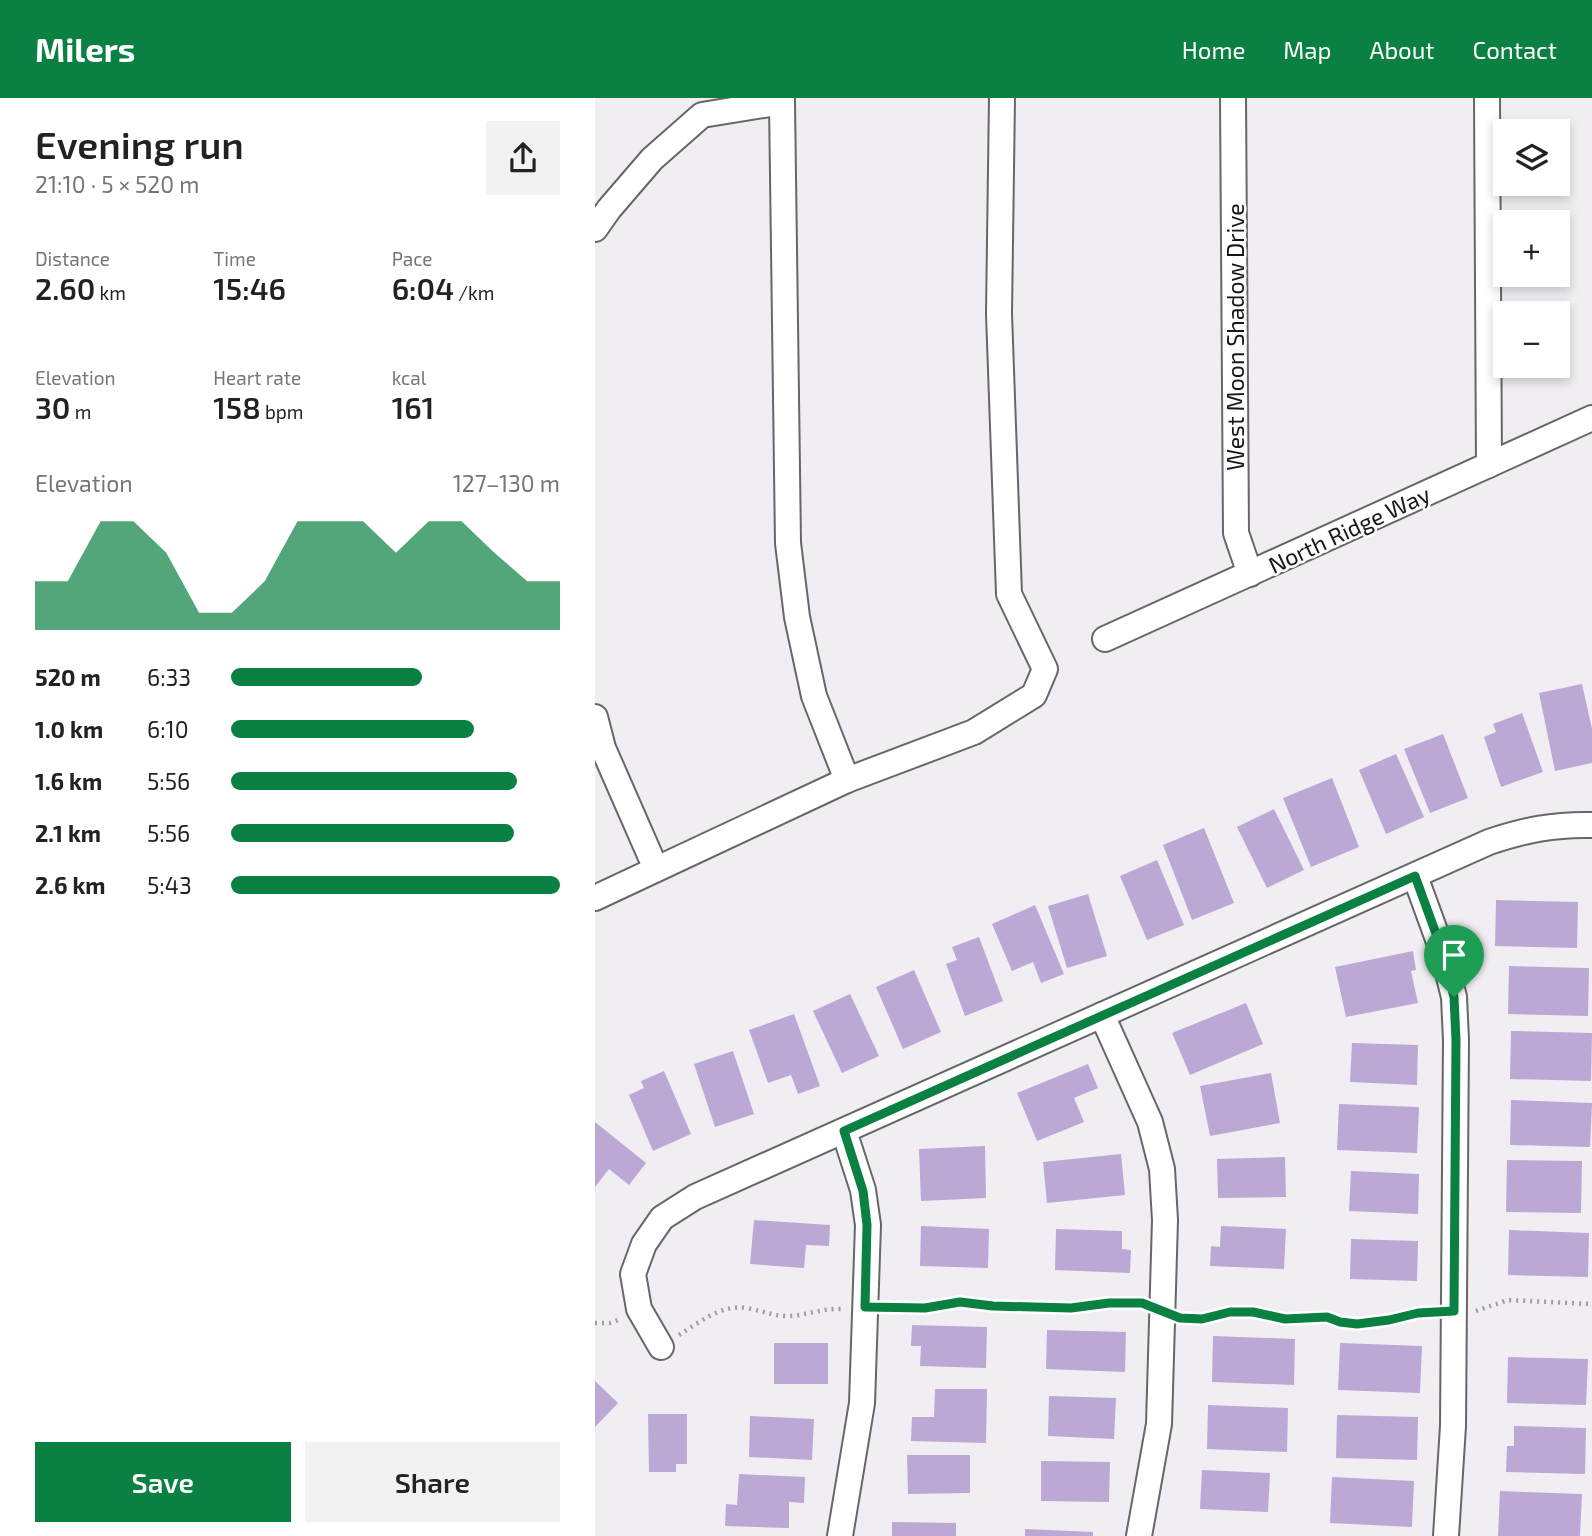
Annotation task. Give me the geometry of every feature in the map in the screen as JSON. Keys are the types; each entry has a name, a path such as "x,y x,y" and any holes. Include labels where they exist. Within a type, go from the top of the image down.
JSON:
{"street":[{"path":"595,898 847,780 974,732 1034,695 1045,669 1009,594 999,314 1002,98"},
{"name":"West Moon Shadow Drive","path":"1233,98 1236,533 1250,574"},
{"path":"1487,98 1489,465"},
{"path":"595,229 652,159 702,115 782,100 788,543 797,617 814,696 847,780"},
{"name":"North Ridge Way","path":"1105,639 1592,418"},
{"path":"595,717 603,748 656,869"},
{"path":"661,1347 639,1309 633,1274 644,1244 662,1218 695,1197 1489,842 1526,830 1592,825"},
{"path":"1415,876 1443,953 1454,997 1456,1040 1453,1426 1446,1536"},
{"path":"1103,1015 1150,1122 1162,1169 1165,1220 1159,1424 1139,1536"},
{"path":"840,1536 862,1403 867,1225 863,1191 844,1131"}],"path":[{"path":"661,1347 723,1309 746,1308 774,1316 799,1315 827,1308 925,1308 960,1302 993,1306 1071,1308 1109,1303 1142,1303 1180,1318 1202,1319 1230,1312 1253,1312 1285,1319 1327,1317 1357,1324 1418,1313 1476,1311 1508,1300 1592,1304"}],"building":[{"path":"1582,684 1592,729 1592,763 1555,771 1539,693"},
{"path":"1522,713 1543,772 1501,787 1484,737 1496,732 1493,724"},
{"path":"1443,734 1468,798 1430,813 1404,749"},
{"path":"1396,754 1424,817 1386,834 1359,770"},
{"path":"1332,778 1359,847 1311,867 1283,798"},
{"path":"1274,809 1304,870 1267,888 1237,827"},
{"path":"1204,828 1234,903 1192,920 1163,845"},
{"path":"1157,860 1184,925 1147,940 1120,876"},
{"path":"1088,894 1107,956 1067,968 1048,906"},
{"path":"1496,900 1578,902 1577,948 1495,946"},
{"path":"1035,905 1064,974 1041,983 1033,962 1012,971 992,924"},
{"path":"979,937 1003,1001 965,1016 946,964 957,960 952,947"},
{"path":"1413,951 1416,970 1411,971 1418,1003 1346,1017 1335,967"},
{"path":"1509,966 1589,968 1588,1016 1508,1014"},
{"path":"914,970 941,1032 903,1049 876,987"},
{"path":"850,994 879,1056 842,1073 813,1011"},
{"path":"1246,1003 1263,1044 1190,1075 1172,1033"},
{"path":"794,1014 820,1086 798,1094 791,1075 768,1083 749,1030"},
{"path":"1511,1031 1592,1033 1591,1081 1510,1079"},
{"path":"1352,1043 1418,1045 1417,1085 1350,1082"},
{"path":"733,1051 754,1114 715,1127 694,1064"},
{"path":"1088,1064 1098,1088 1074,1098 1084,1122 1037,1141 1017,1093"},
{"path":"664,1071 691,1134 653,1151 629,1095 644,1088 641,1081"},
{"path":"1271,1073 1280,1123 1210,1136 1200,1086"},
{"path":"1511,1100 1592,1103 1590,1147 1510,1145"},
{"path":"1339,1104 1419,1107 1417,1153 1337,1150"},
{"path":"595,1122 646,1163 629,1185 609,1169 595,1187"},
{"path":"985,1146 986,1198 921,1201 919,1149"},
{"path":"1121,1154 1125,1195 1047,1203 1043,1162"},
{"path":"1285,1157 1286,1197 1218,1198 1217,1159"},
{"path":"1507,1160 1582,1161 1581,1213 1506,1212"},
{"path":"1351,1171 1419,1174 1418,1214 1349,1211"},
{"path":"754,1220 830,1225 829,1246 806,1245 804,1268 750,1264"},
{"path":"921,1226 989,1229 988,1268 920,1266"},
{"path":"1221,1226 1286,1229 1284,1269 1210,1266 1211,1246 1220,1247"},
{"path":"1056,1229 1122,1231 1122,1249 1131,1250 1130,1273 1055,1270"},
{"path":"1509,1230 1589,1233 1588,1277 1508,1275"},
{"path":"1351,1239 1418,1241 1417,1281 1350,1279"},
{"path":"912,1325 987,1327 986,1368 920,1366 921,1346 911,1346"},
{"path":"1047,1330 1126,1332 1125,1372 1046,1369"},
{"path":"1213,1336 1295,1339 1294,1385 1212,1382"},
{"path":"774,1343 828,1343 828,1384 774,1384"},
{"path":"1340,1343 1422,1346 1420,1393 1338,1390"},
{"path":"1508,1357 1588,1359 1586,1405 1507,1403"},
{"path":"595,1381 618,1403 595,1427"},
{"path":"935,1389 987,1389 986,1443 911,1441 912,1417 934,1417"},
{"path":"1049,1396 1116,1398 1114,1439 1048,1436"},
{"path":"1208,1405 1288,1408 1287,1452 1207,1449"},
{"path":"648,1414 687,1414 687,1464 676,1464 676,1472 649,1472"},
{"path":"1337,1415 1418,1417 1417,1460 1336,1458"},
{"path":"750,1416 814,1419 812,1460 749,1457"},
{"path":"1514,1426 1586,1428 1585,1474 1506,1472 1507,1446 1514,1446"},
{"path":"907,1455 970,1455 970,1493 908,1494"},
{"path":"1041,1461 1110,1462 1109,1502 1041,1501"},
{"path":"1202,1470 1270,1473 1268,1512 1200,1509"},
{"path":"739,1474 805,1477 804,1503 789,1502 789,1528 725,1526 726,1504 737,1505"},
{"path":"1332,1477 1414,1481 1412,1527 1330,1523"},
{"path":"1500,1491 1582,1494 1580,1536 1498,1536"},
{"path":"892,1522 956,1523 956,1536 892,1536"},
{"path":"1025,1529 1093,1532 1093,1536 1025,1536"}],"route":[{"path":"1415,876 1443,953 1454,997 1454,1311 1418,1313 1357,1324 1327,1317 1285,1319 1253,1312 1230,1312 1202,1319 1180,1318 1142,1303 1109,1303 1071,1308 993,1306 960,1302 925,1308 865,1307 867,1225 863,1191 844,1131 1415,876"}]}
